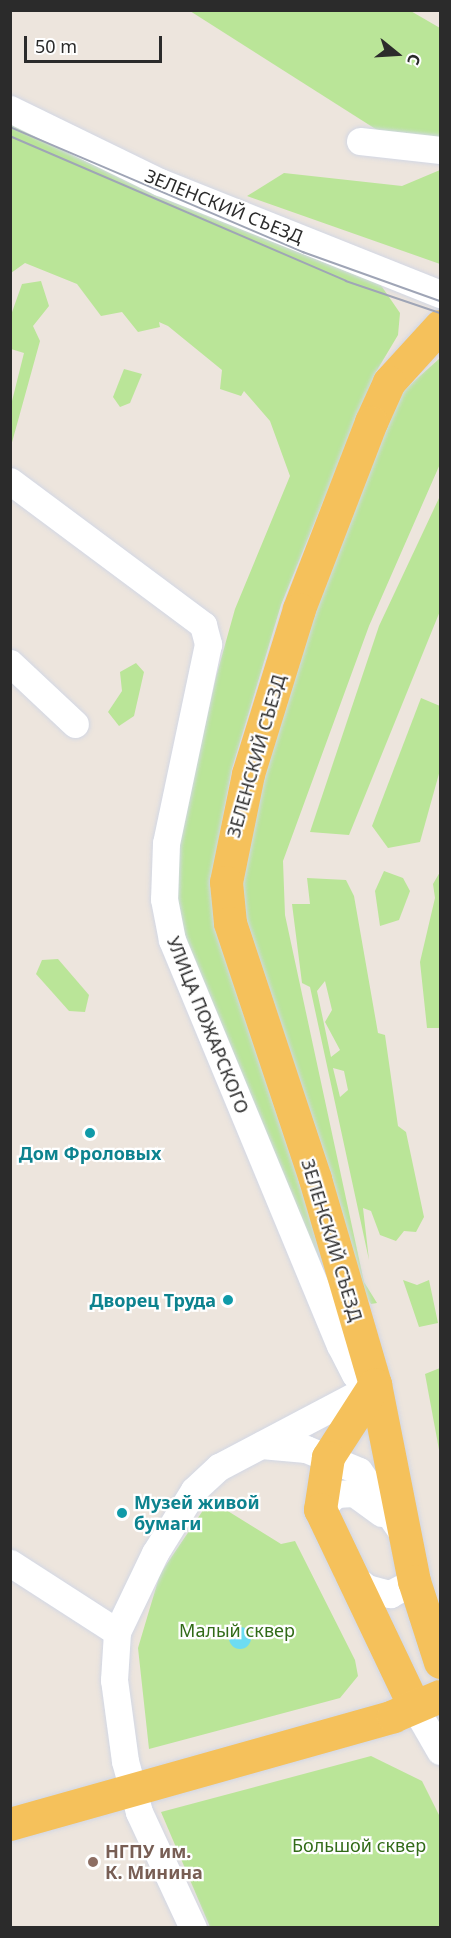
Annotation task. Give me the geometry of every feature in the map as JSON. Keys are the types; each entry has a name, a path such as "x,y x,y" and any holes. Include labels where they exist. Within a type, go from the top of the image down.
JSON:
{"main road":[{"name":"ЗЕЛЕНСКИЙ СЪЕЗД","path":"441,326 389,382 358,455 299,609 248,774 226,882 230,923 315,1179 375,1384 414,1581 441,1662"},
{"path":"10,1824 427,1701 346,1572 320,1509 328,1457 375,1384"}],"street":[{"name":"ЗЕЛЕНСКИЙ СЪЕЗД","path":"10,109 160,182 441,294"},
{"path":"360,141 441,150"},
{"name":"УЛИЦА ПОЖАРСКОГО","path":"10,481 203,625 208,644 176,780 164,898 172,940 340,1345 355,1374 375,1384"},
{"path":"10,663 75,724"},
{"path":"193,1928 133,1787 114,1680 117,1632 155,1553 194,1490 219,1467 375,1384"},
{"path":"261,1445 328,1457 358,1471 404,1535"},
{"path":"320,1509 336,1494 354,1493 370,1500 404,1535"},
{"path":"10,1563 117,1632"},
{"path":"346,1572 367,1588 390,1594 414,1581"},
{"path":"427,1701 441,1751"}],"green space":[{"path":"409,10 440,28 440,139 385,135 190,11"},
{"path":"11,121 378,281 400,313 398,335 376,372 281,605 232,769 219,837 348,1330 185,938 177,900 180,838 216,677 235,609 290,476 270,421 244,391 241,396 220,389 222,370 168,326 159,322 160,327 138,332 122,312 101,316 77,284 25,263 11,273"},
{"path":"440,170 440,264 247,196 284,173 402,186"},
{"path":"41,281 49,306 33,326 40,341 11,446 11,405 24,353 11,349 11,315 22,284"},
{"path":"440,358 440,464 369,626 283,861 285,915 364,1282 377,1303 371,1304 356,1281 242,920 239,881 244,841 311,613 401,393"},
{"path":"124,369 142,374 130,403 120,407 113,397"},
{"path":"440,496 440,611 349,835 310,832 379,626"},
{"path":"136,663 144,672 134,716 119,726 108,712 122,691 120,672"},
{"path":"421,698 440,706 440,770 420,842 388,848 372,826"},
{"path":"384,871 403,878 410,891 399,920 380,926 375,891"},
{"path":"440,872 440,1028 427,1028 420,962 435,898 433,884"},
{"path":"307,878 346,880 354,896 378,1033 385,1035 398,1126 406,1132 424,1217 416,1232 404,1231 396,1241 380,1235 371,1211 363,1208 369,1260 310,987 302,983 292,904 310,904","holes":["325,981 332,1010 325,1022 340,1050 331,1057 317,991","333,1068 344,1071 348,1090 340,1097"]},
{"path":"58,959 89,995 85,1012 69,1011 36,974 42,960"},
{"path":"403,1280 417,1285 429,1280 438,1323 419,1327"},
{"path":"440,1368 440,1455 425,1374"},
{"name":"Малый сквер","path":"210,1500 281,1544 295,1541 355,1660 358,1676 340,1698 149,1749 138,1648 160,1574"},
{"name":"Большой сквер","path":"371,1756 422,1781 440,1817 440,1927 210,1927 161,1812"}],"water":[{"path":"240,1627 248,1630 251,1638 248,1646 240,1649 232,1646 229,1638 232,1630"}],"tram line":[{"path":"10,127 303,252 440,301"},
{"path":"10,136 346,281 440,313"}],"place":[{"name":"Дом Фроловых","path":"90,1133"},
{"name":"Дворец Труда","path":"228,1300"},
{"name":"Музей живой бумаги","path":"122,1513"},
{"name":"НГПУ им. К. Минина","path":"93,1862"}]}
